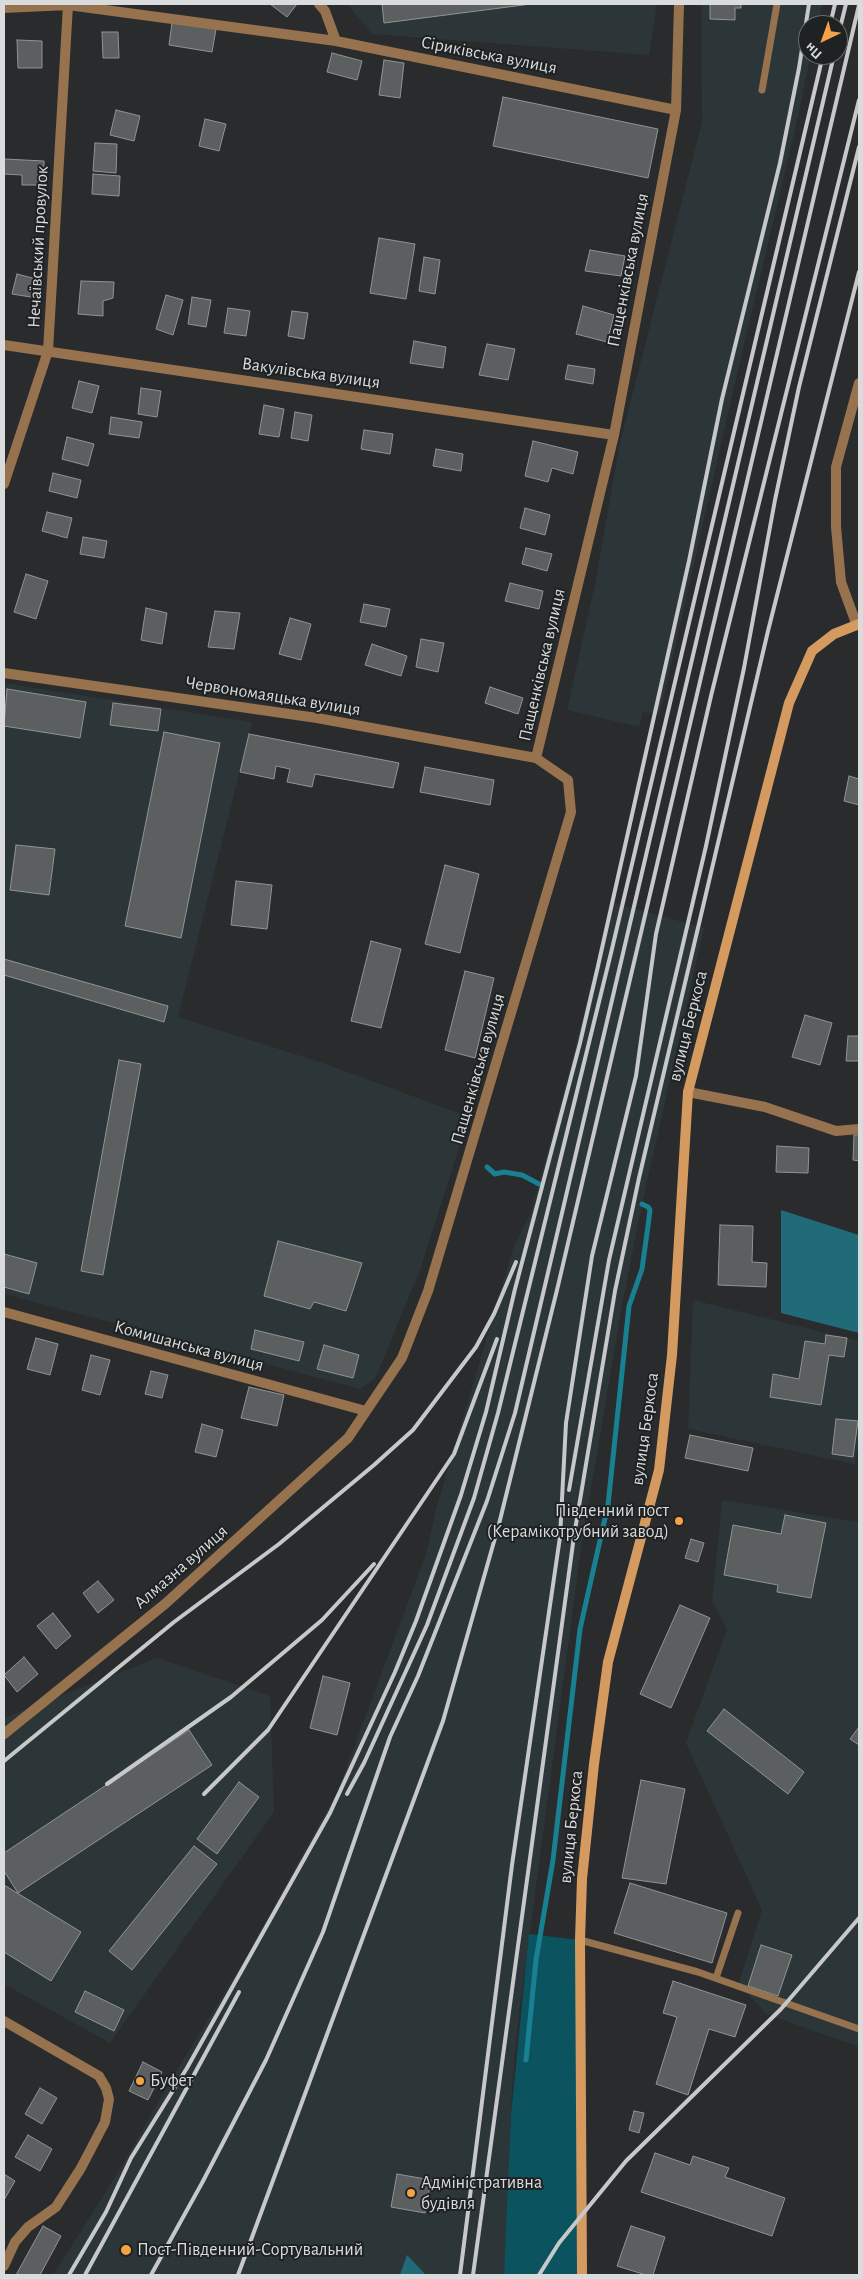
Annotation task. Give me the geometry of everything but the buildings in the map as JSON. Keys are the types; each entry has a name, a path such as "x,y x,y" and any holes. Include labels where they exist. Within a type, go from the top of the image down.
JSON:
{"street":[{"path":"319,4 325,11 336,41"},
{"name":"Пащенківська вулиця","path":"366,1411 402,1358 428,1291 571,812 568,780 536,758 614,435 676,110 679,4"},
{"name":"Сіриківська вулиця","path":"4,8 68,5 336,41 676,110"},
{"name":"Нечаївський провулок","path":"4,484 48,351 68,5"},
{"name":"Вакулівська вулиця","path":"4,345 614,435"},
{"path":"858,624 840,582 836,527 836,467 859,383"},
{"name":"вулиця Беркоса","path":"582,2275 580,1940 582,1878 594,1764 608,1662 659,1470 672,1355 688,1092 789,703 812,651 834,634 858,624"},
{"name":"Червономаяцька вулиця","path":"4,673 317,718 536,758"},
{"path":"688,1092 764,1107 836,1132 859,1130"},
{"name":"Комишанська вулиця","path":"4,1312 366,1411"},
{"name":"Алмазна вулиця","path":"4,1734 165,1604 348,1438 366,1411"},
{"path":"4,2021 99,2076 106,2088 109,2099 104,2122 81,2168 56,2207 28,2227 15,2242 4,2266"}],"lane":[{"path":"762,90 777,4"},
{"path":"716,1978 738,1913"},
{"path":"580,1940 716,1978 859,2029"}],"shaded area":[{"path":"347,4 657,4 649,55 372,34"},
{"path":"701,4 822,4 820,15 798,15 798,65 809,65 795,130 660,714 643,712 639,727 567,710 595,584 620,443 702,122"},
{"path":"4,683 252,722 178,1017 326,1064 469,1117 420,1270 375,1379 360,1389 4,1294"},
{"path":"612,902 704,928 642,1204 623,1300 581,1548 518,2022 512,2092 505,2275 53,2275 117,2174 171,2080 242,1964 338,1790 426,1554 436,1509 513,1249 532,1209"},
{"path":"781,1210 859,1235 859,1333 781,1313"},
{"path":"693,1300 859,1341 859,1442 855,1464 688,1429"},
{"path":"722,1500 859,1522 859,2047 766,2014 739,1983 762,1910 686,1743 727,1629 712,1602"},
{"path":"157,1658 270,1696 274,1812 110,2043 4,1984 4,1718"},
{"path":"529,1934 580,1940 584,2275 504,2275 511,2115"},
{"path":"407,2255 425,2274 425,2275 400,2275"}],"waterway":[{"path":"487,1167 495,1174 504,1172 522,1175 539,1184"},
{"path":"526,2060 536,1960 553,1860 580,1629 608,1505 629,1306 642,1269 648,1226 650,1210 642,1204"}],"railway":[{"path":"69,2275 106,2212 131,2158 187,2068 330,1813 395,1672 416,1621 461,1495 486,1412 515,1289 580,1043 598,966 689,561 722,399 780,163 799,68 809,4"},
{"path":"832,15 835,4"},
{"path":"843,15 846,4"},
{"path":"238,2275 443,1721 499,1524 557,1290 859,5"},
{"path":"347,1794 364,1763 427,1625 474,1498 498,1413 611,953 821,65"},
{"path":"151,2275 202,2183 266,2060 323,1932 390,1737 418,1676 487,1501 515,1413 832,65"},
{"path":"460,2275 512,1865 560,1537 566,1423 592,1256 636,1076 656,934 711,696 859,100"},
{"path":"569,1490 609,1260 706,846 744,668 775,500 799,387 859,147"},
{"path":"473,2275 574,1536 615,1291 639,1178 768,631 859,272"},
{"path":"4,1761 174,1622 279,1544 413,1430 476,1347 494,1314 516,1262"},
{"path":"204,1794 268,1730 454,1454 497,1339"},
{"path":"107,1784 231,1697 322,1620 374,1564"},
{"path":"539,2275 559,2243 626,2161 781,2009 859,1918"},
{"path":"85,2275 239,1992"}],"place":[{"name":"Південний пост (Керамікотрубний завод)","path":"679,1521"},
{"name":"Буфет","path":"140,2081"},
{"name":"Адміністративна будівля","path":"411,2193"},
{"name":"Пост-Південний-Сортувальний","path":"126,2250"}]}
